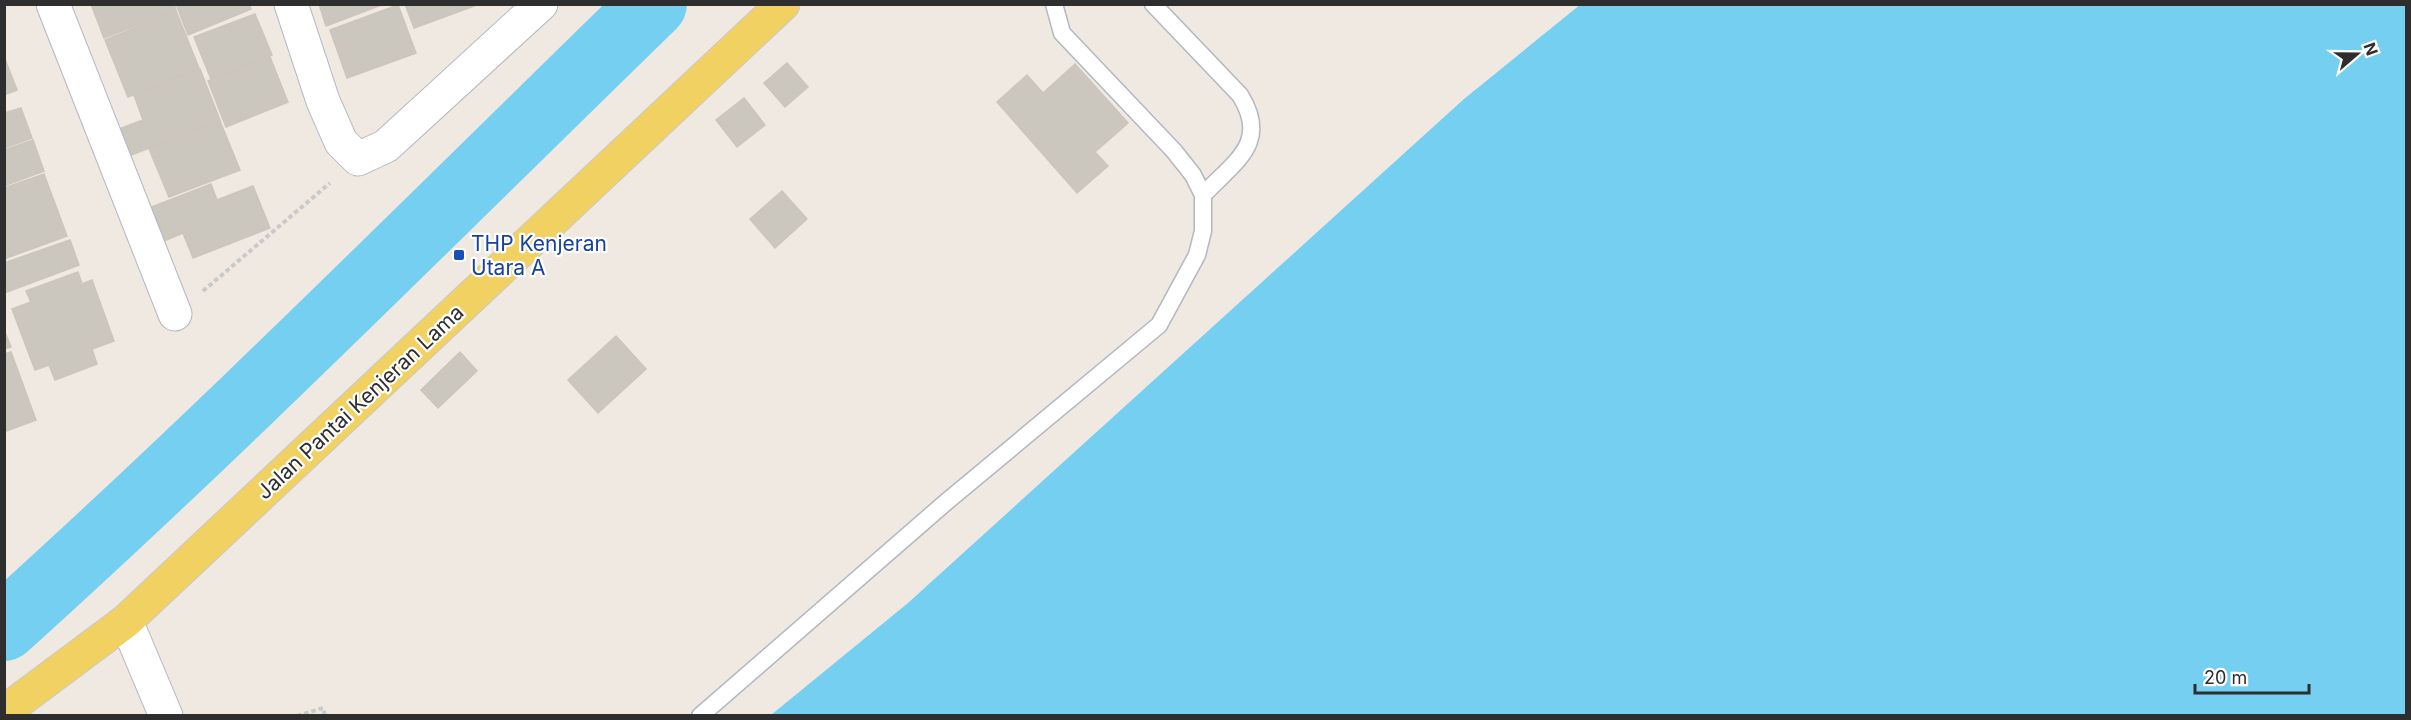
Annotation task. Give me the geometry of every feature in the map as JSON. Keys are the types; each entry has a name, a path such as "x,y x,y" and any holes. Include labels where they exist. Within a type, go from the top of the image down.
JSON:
{"main road":[{"name":"Jalan Pantai Kenjeran Lama","path":"4,712 126,621 783,4"}],"street":[{"path":"53,4 176,314"},
{"path":"291,4 323,101 341,142 358,159 386,146 537,6"},
{"path":"126,621 165,716"}],"lane":[{"path":"700,716 945,503 1159,325 1197,255 1203,231 1203,195 1193,175 1174,151 1062,33 1054,4"},
{"path":"1153,4 1240,95 1251,112 1253,134 1244,152 1203,195"}],"path":[{"path":"176,314 358,159"},
{"path":"297,716 323,708 325,716"}],"water":[{"path":"1581,4 2406,5 2406,715 771,715 908,603 1464,99"}],"building":[{"path":"91,4 174,4 176,10 104,38"},
{"path":"176,4 249,4 251,9 188,35"},
{"path":"319,4 384,4 326,26"},
{"path":"405,4 473,4 474,6 414,28"},
{"path":"398,5 416,53 347,78 330,30"},
{"path":"176,11 199,68 128,97 105,40"},
{"path":"255,14 272,55 211,79 194,37"},
{"path":"270,57 288,102 226,127 208,81"},
{"path":"4,60 17,90 4,95"},
{"path":"787,63 808,87 785,107 764,83"},
{"path":"1075,64 1128,123 1095,152 1108,166 1077,193 997,102 1027,75 1043,93"},
{"path":"200,69 220,120 129,156 119,129 143,120 134,95"},
{"path":"744,98 765,125 737,147 716,120"},
{"path":"21,108 32,138 4,148 4,113"},
{"path":"220,121 240,170 169,197 149,149"},
{"path":"33,140 44,171 4,186 4,150"},
{"path":"44,174 67,236 4,259 4,188"},
{"path":"211,184 217,200 253,186 270,228 193,258 183,233 157,244 144,210"},
{"path":"782,191 807,219 775,248 750,219"},
{"path":"70,240 79,265 7,292 4,263"},
{"path":"78,272 82,284 92,280 114,341 92,349 97,364 55,380 49,365 35,370 12,309 31,302 26,291"},
{"path":"4,330 11,347 4,349"},
{"path":"616,336 646,369 598,413 568,380"},
{"path":"11,352 36,420 4,432 4,354"},
{"path":"460,352 477,371 438,408 421,390"}],"waterway":[{"path":"4,627 251,397 653,4"}],"place":[{"name":"THP Kenjeran Utara A","path":"459,255"}]}
